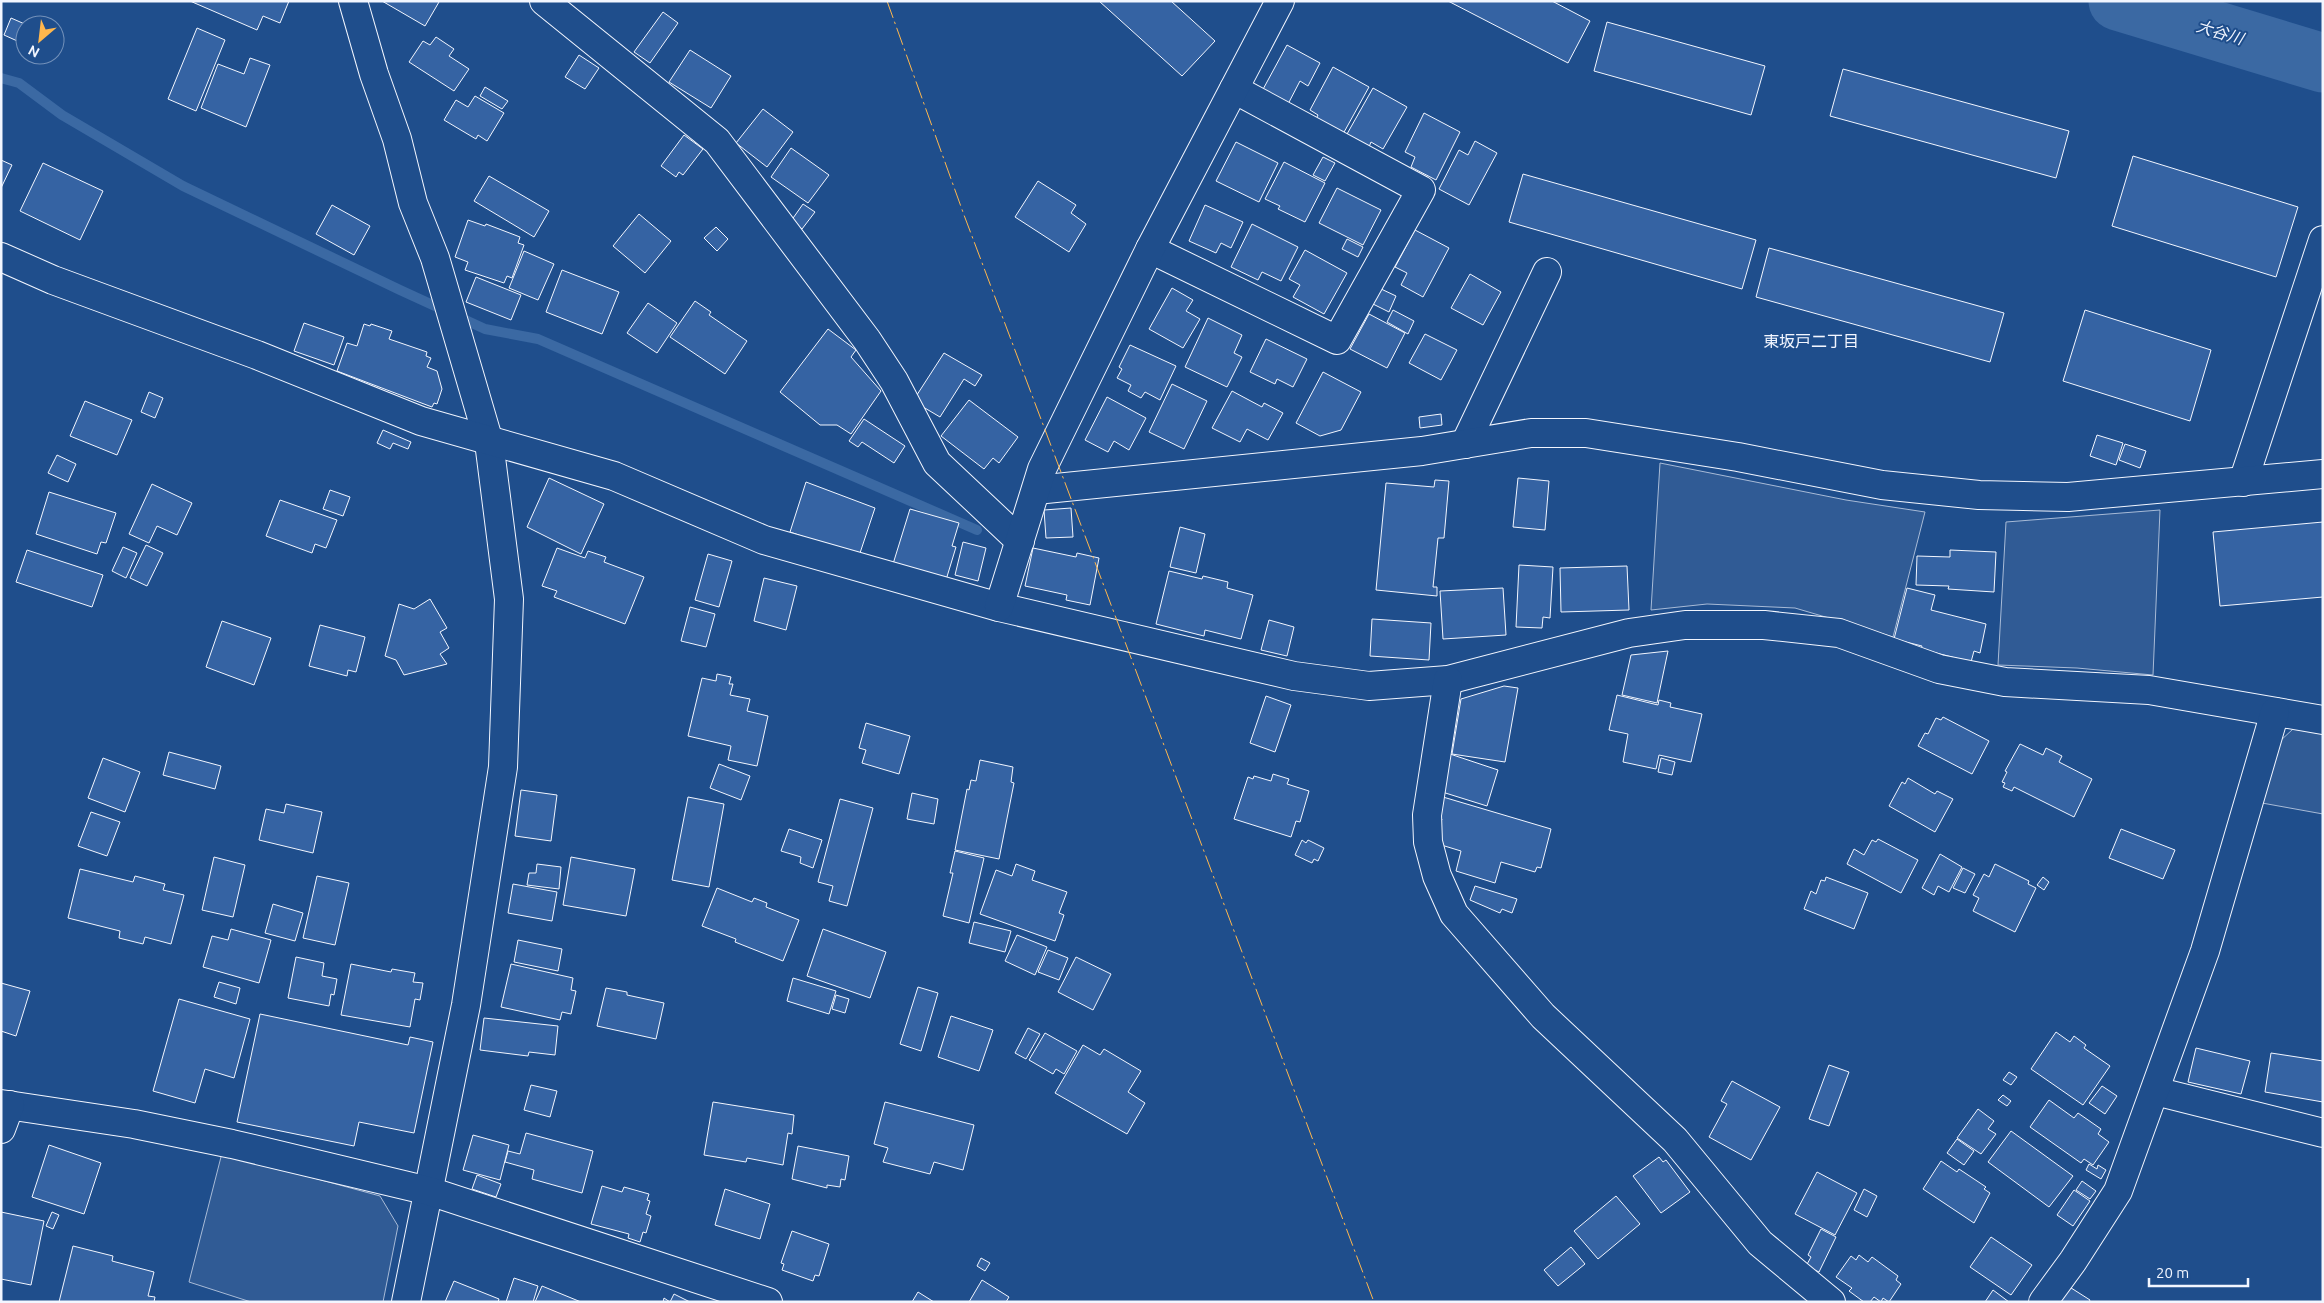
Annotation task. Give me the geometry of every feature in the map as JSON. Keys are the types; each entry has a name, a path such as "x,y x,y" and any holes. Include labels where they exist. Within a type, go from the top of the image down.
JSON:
{"street":[{"path":"353,1 374,74 397,139 413,203 435,258 488,442 510,599 503,767 466,1005 406,1302"},
{"path":"544,1 717,141 867,340 894,381 937,463 1020,541"},
{"path":"998,607 1042,469 1150,249 1280,1"},
{"path":"1150,249 1337,340 1421,190 1234,89"},
{"path":"2243,482 2323,240"},
{"path":"1,257 53,280 257,356 421,421 488,442 614,476 764,540 998,607 1294,676 1369,686 1448,680 1629,633 1686,625 1764,625 1839,633 1939,669 2005,682 2149,690 2323,720"},
{"path":"1465,444 1547,272"},
{"path":"1036,490 1422,451 1531,433 1586,433 1738,457 1882,485 1979,495 2068,497 2323,474"},
{"path":"1448,680 1428,824 1428,842 1438,876 1454,914 1544,1016 1675,1140 1760,1243 1831,1302"},
{"path":"2043,1302 2073,1261 2118,1191 2205,951 2275,712"},
{"path":"2155,1091 2323,1132"},
{"path":"4,1113 134,1124 196,1136 429,1190 768,1302"}],"shaded area":[{"path":"1660,463 1846,500 1925,512 1893,637 1795,608 1707,604 1651,610"},
{"path":"2160,510 2153,675 2077,668 1998,665 2006,522"},
{"path":"2293,729 2323,734 2323,814 2262,803 2279,742"},
{"path":"222,1153 380,1196 398,1226 383,1302 251,1302 189,1282"}],"building":[{"path":"190,1 289,1 280,23 263,16 257,30"},
{"path":"382,1 439,1 439,2 425,26"},
{"path":"1099,1 1171,1 1215,41 1182,76"},
{"path":"1448,1 1552,1 1590,21 1568,63"},
{"path":"663,12 678,23 650,63 634,52"},
{"path":"11,18 15,20 15,40 4,35"},
{"path":"1607,22 1765,66 1751,115 1594,71"},
{"path":"197,28 225,40 196,111 168,99"},
{"path":"436,37 454,49 449,56 469,69 454,91 409,62 423,41 430,45"},
{"path":"1287,45 1320,63 1308,86 1300,81 1287,106 1261,93"},
{"path":"690,50 731,76 711,108 669,82"},
{"path":"579,55 599,68 585,89 565,77"},
{"path":"250,58 270,65 246,127 201,108 218,64 244,74"},
{"path":"1333,67 1369,87 1343,134 1316,119 1318,115 1310,110"},
{"path":"1843,69 2069,131 2056,178 1830,116"},
{"path":"485,87 508,101 502,109 480,96"},
{"path":"1373,88 1407,107 1383,149 1371,142 1369,147 1347,134"},
{"path":"475,96 504,113 487,141 478,135 476,139 444,120 456,100 468,107"},
{"path":"763,109 793,132 767,167 736,143"},
{"path":"1424,113 1460,132 1436,180 1411,167 1415,157 1405,152"},
{"path":"684,135 703,149 683,175 679,172 676,177 661,166"},
{"path":"1475,141 1497,153 1469,205 1439,189 1459,150 1468,155"},
{"path":"1236,142 1278,163 1259,202 1216,181"},
{"path":"791,148 829,175 808,203 771,177"},
{"path":"2133,156 2298,207 2276,277 2112,226"},
{"path":"1323,157 1335,163 1325,181 1313,175"},
{"path":"1,160 12,165 1,188"},
{"path":"1284,162 1325,183 1305,222 1278,209 1280,206 1265,199"},
{"path":"43,163 103,191 80,240 20,211"},
{"path":"1523,174 1756,240 1742,289 1509,222"},
{"path":"489,176 549,211 534,237 474,201"},
{"path":"1038,181 1076,205 1071,213 1086,224 1069,252 1015,217"},
{"path":"1337,188 1381,210 1363,245 1319,223"},
{"path":"803,204 815,212 802,229 791,221"},
{"path":"332,205 370,226 354,255 316,234"},
{"path":"1205,205 1243,222 1231,248 1221,243 1216,253 1189,241"},
{"path":"639,214 671,241 645,273 613,246"},
{"path":"468,220 485,226 486,224 520,237 518,243 524,245 512,278 507,276 504,283 465,270 468,262 455,257"},
{"path":"1252,224 1298,247 1281,281 1262,272 1258,280 1231,267"},
{"path":"716,227 728,239 717,251 704,238"},
{"path":"1415,230 1449,248 1423,297 1401,285 1407,273 1395,267"},
{"path":"1347,239 1363,247 1358,257 1342,249"},
{"path":"1769,248 2004,313 1990,362 1756,297"},
{"path":"1305,250 1347,273 1324,314 1293,297 1300,285 1289,279"},
{"path":"524,251 554,264 538,300 509,288"},
{"path":"562,270 619,292 602,334 546,312"},
{"path":"1470,274 1501,292 1483,325 1451,308"},
{"path":"476,277 521,295 511,320 466,302"},
{"path":"1172,288 1193,300 1186,311 1200,319 1183,348 1149,329"},
{"path":"1379,288 1396,296 1389,312 1371,303"},
{"path":"695,301 711,312 709,315 747,341 725,374 670,337"},
{"path":"648,303 677,323 657,353 627,333"},
{"path":"1393,310 1414,321 1408,334 1387,322"},
{"path":"2085,310 2211,350 2190,421 2063,381"},
{"path":"1369,314 1405,333 1387,368 1350,349"},
{"path":"1208,318 1242,335 1234,353 1242,357 1227,387 1185,367"},
{"path":"304,323 344,337 334,365 294,351"},
{"path":"364,324 370,326 371,324 392,331 389,339 427,352 426,356 431,358 427,367 437,371 442,389 437,404 434,403 432,407 337,371 347,343 357,346"},
{"path":"828,329 856,350 851,357 881,391 851,434 837,425 820,425 780,392"},
{"path":"1425,334 1457,350 1441,380 1409,363"},
{"path":"1266,339 1307,359 1293,387 1277,379 1275,384 1250,372"},
{"path":"1130,345 1176,366 1160,400 1145,392 1141,398 1128,391 1131,385 1117,378 1122,369 1119,367"},
{"path":"944,353 982,375 975,386 964,379 940,417 913,401"},
{"path":"1323,372 1361,392 1341,430 1320,436 1296,423"},
{"path":"1172,384 1207,401 1184,449 1149,432"},
{"path":"1232,391 1262,407 1264,403 1283,413 1268,440 1247,429 1240,442 1212,428"},
{"path":"149,392 163,398 155,418 141,412"},
{"path":"1107,397 1146,418 1129,450 1114,441 1108,452 1085,440"},
{"path":"969,400 1018,437 999,463 993,458 984,469 941,436"},
{"path":"85,401 132,420 117,455 70,436"},
{"path":"1441,414 1442,425 1420,428 1419,417"},
{"path":"864,419 905,446 894,463 862,442 858,447 849,441"},
{"path":"383,430 411,442 408,449 393,443 390,449 377,443"},
{"path":"2097,435 2123,443 2116,465 2090,456"},
{"path":"2125,444 2146,451 2140,468 2119,460"},
{"path":"57,455 76,464 68,482 48,473"},
{"path":"549,478 604,504 581,554 527,527"},
{"path":"1518,478 1549,481 1545,530 1513,527"},
{"path":"1435,480 1449,481 1444,538 1438,538 1433,587 1437,587 1437,596 1376,590 1386,483 1434,487"},
{"path":"806,482 875,508 859,556 790,532"},
{"path":"152,484 192,503 177,535 157,526 149,543 129,534"},
{"path":"330,490 350,497 343,516 323,509"},
{"path":"49,492 116,513 106,543 101,542 97,554 36,534"},
{"path":"280,500 337,520 326,548 315,544 312,553 266,536"},
{"path":"1071,508 1073,537 1046,538 1044,510"},
{"path":"910,509 959,523 952,546 956,547 946,580 893,564"},
{"path":"2323,522 2323,597 2220,606 2213,532"},
{"path":"1180,527 1205,534 1196,573 1170,567"},
{"path":"963,542 986,548 978,581 955,575"},
{"path":"146,545 163,553 147,586 130,578"},
{"path":"123,547 137,553 126,578 112,571"},
{"path":"557,548 585,558 588,551 606,557 604,562 644,577 625,624 554,597 557,591 542,586"},
{"path":"1033,548 1076,557 1077,553 1099,558 1090,605 1066,600 1067,595 1025,586"},
{"path":"27,550 103,575 92,607 16,582"},
{"path":"1950,550 1996,552 1994,592 1948,589 1949,586 1916,585 1917,556 1950,557"},
{"path":"708,554 732,561 719,607 695,600"},
{"path":"1519,565 1553,567 1550,618 1543,617 1542,628 1516,627"},
{"path":"1627,566 1629,610 1561,612 1560,568"},
{"path":"1169,571 1202,579 1203,576 1228,582 1227,588 1253,595 1241,639 1205,630 1204,636 1156,624"},
{"path":"764,578 797,586 786,630 754,621"},
{"path":"1503,588 1506,635 1443,639 1440,591"},
{"path":"1907,588 1935,595 1931,610 1986,624 1980,653 1974,651 1971,662 1921,649 1922,646 1894,639"},
{"path":"430,599 447,628 440,632 449,648 440,654 447,664 404,675 396,660 385,656 399,604 414,609"},
{"path":"690,607 715,614 706,647 681,641"},
{"path":"1372,619 1431,623 1429,660 1370,656"},
{"path":"1269,620 1294,627 1287,656 1261,650"},
{"path":"222,621 271,638 254,685 206,667"},
{"path":"320,625 365,637 356,672 348,670 347,676 309,666"},
{"path":"1668,651 1657,703 1622,695 1631,655"},
{"path":"717,674 731,677 729,684 733,684 730,695 750,699 747,711 768,716 757,766 728,760 731,746 688,736 702,678 716,681"},
{"path":"1504,686 1518,688 1505,762 1452,754 1461,699"},
{"path":"1617,695 1658,705 1659,700 1671,703 1670,707 1702,714 1691,762 1659,755 1656,769 1623,762 1628,734 1609,730"},
{"path":"1266,696 1291,705 1275,752 1250,743"},
{"path":"1943,717 1989,741 1972,774 1918,746 1925,733 1928,734 1936,718 1941,720"},
{"path":"866,723 910,736 899,774 862,763 866,750 859,748"},
{"path":"2020,744 2043,755 2046,748 2062,756 2059,762 2092,779 2074,817 2014,787 2012,791 2003,787 2005,783 2002,782 2007,772 2005,771"},
{"path":"169,752 221,766 215,789 163,775"},
{"path":"1450,754 1498,770 1487,806 1439,791"},
{"path":"103,758 140,772 125,812 88,798"},
{"path":"1661,758 1675,762 1672,775 1658,772"},
{"path":"980,760 1013,767 1011,782 1014,783 999,859 955,850 967,789 969,790 971,780 976,781"},
{"path":"719,764 750,776 741,800 710,788"},
{"path":"1273,774 1289,779 1287,784 1309,791 1300,822 1296,821 1291,837 1234,819 1248,777 1253,779 1254,776 1271,781"},
{"path":"1908,778 1935,794 1937,791 1953,799 1935,832 1889,806 1902,782 1905,784"},
{"path":"521,790 557,795 551,841 515,836"},
{"path":"912,793 938,799 934,824 907,819"},
{"path":"688,797 724,804 709,887 672,880"},
{"path":"1443,797 1551,829 1541,868 1537,867 1535,872 1501,862 1495,883 1456,871 1461,851 1438,844 1436,838 1442,819 1437,817"},
{"path":"840,799 873,808 847,906 829,901 833,886 818,882"},
{"path":"286,804 322,812 313,853 259,840 266,809 284,813"},
{"path":"91,812 120,822 107,856 78,846"},
{"path":"789,829 822,840 813,868 800,863 801,857 781,851"},
{"path":"2121,829 2175,850 2163,879 2109,858"},
{"path":"1878,839 1918,860 1901,893 1847,864 1854,849 1864,855 1872,840 1876,842"},
{"path":"1302,840 1306,843 1308,840 1324,848 1318,861 1314,859 1312,863 1295,855"},
{"path":"955,851 984,858 969,923 943,916 953,873 950,873"},
{"path":"1940,854 1962,867 1949,892 1938,886 1934,895 1922,888"},
{"path":"214,857 245,865 233,917 202,910"},
{"path":"571,857 635,869 626,916 563,905"},
{"path":"537,864 561,867 559,889 527,885 529,873 536,873"},
{"path":"1016,864 1035,871 1032,880 1067,892 1059,913 1064,915 1055,941 980,914 996,870 1012,876"},
{"path":"1995,864 2029,881 2028,884 2036,888 2015,932 1973,911 1979,898 1973,895 1984,874 1989,877"},
{"path":"1963,868 1975,874 1965,893 1953,888"},
{"path":"80,869 133,882 135,876 165,884 163,890 184,895 171,944 145,937 143,944 119,938 120,931 68,918"},
{"path":"317,876 349,883 335,945 303,938"},
{"path":"1826,877 1868,893 1854,929 1804,909 1811,891 1816,894 1821,880 1825,881"},
{"path":"2043,877 2049,882 2044,890 2037,885"},
{"path":"513,884 557,892 552,921 508,913"},
{"path":"1475,886 1517,899 1512,913 1502,909 1500,913 1470,900"},
{"path":"717,888 752,902 754,898 767,903 766,907 799,920 783,961 735,942 736,939 702,926"},
{"path":"273,904 303,913 295,941 265,933"},
{"path":"974,922 1011,931 1005,952 969,943"},
{"path":"231,929 271,940 259,983 203,967 212,936 228,940"},
{"path":"823,929 886,952 870,998 807,976"},
{"path":"1017,935 1047,947 1035,975 1005,961"},
{"path":"518,940 562,949 558,971 514,962"},
{"path":"1048,950 1068,958 1059,980 1038,972"},
{"path":"296,957 324,963 322,976 337,979 334,995 331,994 329,1006 288,998"},
{"path":"1076,957 1111,974 1093,1010 1058,992"},
{"path":"351,964 391,972 392,969 415,973 413,982 423,983 420,1000 415,999 410,1027 341,1015"},
{"path":"511,964 573,978 571,990 576,991 571,1014 562,1012 560,1020 501,1007"},
{"path":"793,978 836,991 829,1014 787,1001"},
{"path":"219,982 240,988 236,1004 214,997"},
{"path":"1,983 30,991 16,1036 1,1031"},
{"path":"918,987 938,993 921,1051 900,1044"},
{"path":"606,988 627,992 627,995 664,1003 656,1039 597,1026"},
{"path":"836,995 849,999 845,1013 832,1009"},
{"path":"179,999 250,1019 234,1078 205,1069 195,1103 153,1091"},
{"path":"260,1014 408,1045 410,1037 433,1042 414,1133 359,1122 354,1146 237,1122"},
{"path":"951,1016 993,1030 979,1071 938,1057"},
{"path":"484,1018 558,1026 555,1055 529,1052 528,1056 480,1050"},
{"path":"1028,1028 1040,1034 1026,1059 1015,1053"},
{"path":"2056,1032 2070,1042 2074,1036 2086,1045 2084,1048 2110,1066 2083,1105 2031,1069"},
{"path":"1045,1033 1077,1051 1064,1074 1056,1069 1053,1074 1029,1060"},
{"path":"1083,1045 1100,1055 1104,1049 1141,1071 1128,1092 1145,1103 1127,1134 1055,1093"},
{"path":"2196,1048 2250,1061 2241,1094 2188,1082"},
{"path":"2271,1053 2323,1061 2323,1102 2265,1092"},
{"path":"1829,1065 1849,1072 1829,1126 1809,1119"},
{"path":"2009,1072 2017,1077 2011,1085 2003,1080"},
{"path":"1732,1081 1780,1107 1751,1160 1709,1137 1727,1104 1721,1101"},
{"path":"531,1085 557,1091 550,1117 524,1110"},
{"path":"2102,1086 2117,1096 2105,1114 2089,1103"},
{"path":"2003,1095 2011,1101 2007,1106 1998,1100"},
{"path":"2049,1100 2074,1118 2078,1113 2101,1129 2098,1134 2109,1142 2093,1165 2084,1159 2081,1163 2030,1127"},
{"path":"713,1102 794,1115 792,1134 788,1133 783,1165 747,1158 746,1162 704,1155"},
{"path":"885,1102 974,1125 963,1170 934,1162 930,1174 883,1162 888,1148 874,1144"},
{"path":"1978,1109 1994,1121 1988,1129 1996,1134 1981,1154 1957,1138"},
{"path":"2011,1131 2073,1176 2049,1207 1988,1162"},
{"path":"526,1133 593,1151 582,1193 532,1179 534,1170 505,1162 508,1151 520,1154"},
{"path":"473,1135 509,1145 500,1180 463,1170"},
{"path":"1957,1139 1974,1151 1964,1165 1947,1153"},
{"path":"49,1145 101,1163 84,1214 32,1197"},
{"path":"798,1146 849,1156 845,1180 841,1179 840,1187 827,1185 827,1188 792,1179"},
{"path":"1659,1157 1663,1162 1666,1160 1690,1192 1661,1213 1633,1176"},
{"path":"1941,1161 1957,1172 1959,1169 1986,1187 1984,1189 1990,1193 1974,1223 1923,1189"},
{"path":"2089,1164 2097,1169 2098,1165 2106,1170 2101,1179 2086,1170"},
{"path":"1817,1172 1857,1193 1835,1235 1795,1214"},
{"path":"477,1175 501,1184 496,1197 472,1189"},
{"path":"2082,1181 2096,1191 2090,1199 2076,1190"},
{"path":"602,1186 622,1192 624,1187 649,1194 647,1200 650,1201 646,1214 651,1216 646,1233 643,1232 640,1242 628,1238 629,1234 591,1224"},
{"path":"725,1189 770,1204 760,1239 715,1225"},
{"path":"1864,1189 1877,1196 1867,1217 1854,1210"},
{"path":"2074,1190 2090,1201 2073,1226 2057,1215"},
{"path":"1616,1196 1640,1224 1598,1259 1574,1231"},
{"path":"1,1212 44,1221 31,1285 1,1279"},
{"path":"52,1212 59,1215 53,1229 46,1226"},
{"path":"1821,1229 1836,1237 1819,1272 1806,1266 1811,1257 1808,1255"},
{"path":"792,1231 829,1244 819,1276 815,1275 813,1281 782,1270 784,1264 781,1263"},
{"path":"1991,1237 2032,1265 2011,1295 1970,1267"},
{"path":"73,1246 113,1256 112,1261 154,1272 148,1296 155,1297 154,1302 59,1302"},
{"path":"1571,1247 1585,1264 1558,1286 1544,1270"},
{"path":"1859,1255 1868,1262 1872,1257 1898,1276 1896,1280 1901,1284 1889,1302 1883,1298 1881,1302 1874,1297 1870,1302 1864,1302 1849,1291 1852,1288 1836,1277 1851,1256 1856,1260"},
{"path":"981,1258 990,1263 985,1271 977,1266"},
{"path":"514,1278 538,1286 533,1302 506,1302"},
{"path":"982,1280 1009,1297 1006,1302 969,1302"},
{"path":"454,1281 499,1299 498,1302 445,1302"},
{"path":"542,1286 581,1302 535,1302"},
{"path":"2068,1286 2090,1300 2089,1302 2057,1302"},
{"path":"1993,1290 2009,1302 1985,1302"},
{"path":"918,1292 934,1302 912,1302"},
{"path":"674,1294 690,1302 670,1302"}],"waterway":[{"name":"大谷川","path":"2118,1 2323,63"},
{"path":"1,78 19,83 62,115 183,186 400,290 485,329 538,339 977,530"}],"power":[{"path":"887,1 964,215 1374,1302"}],"district":[{"name":"東坂戸二丁目","path":"1811,341"}]}
